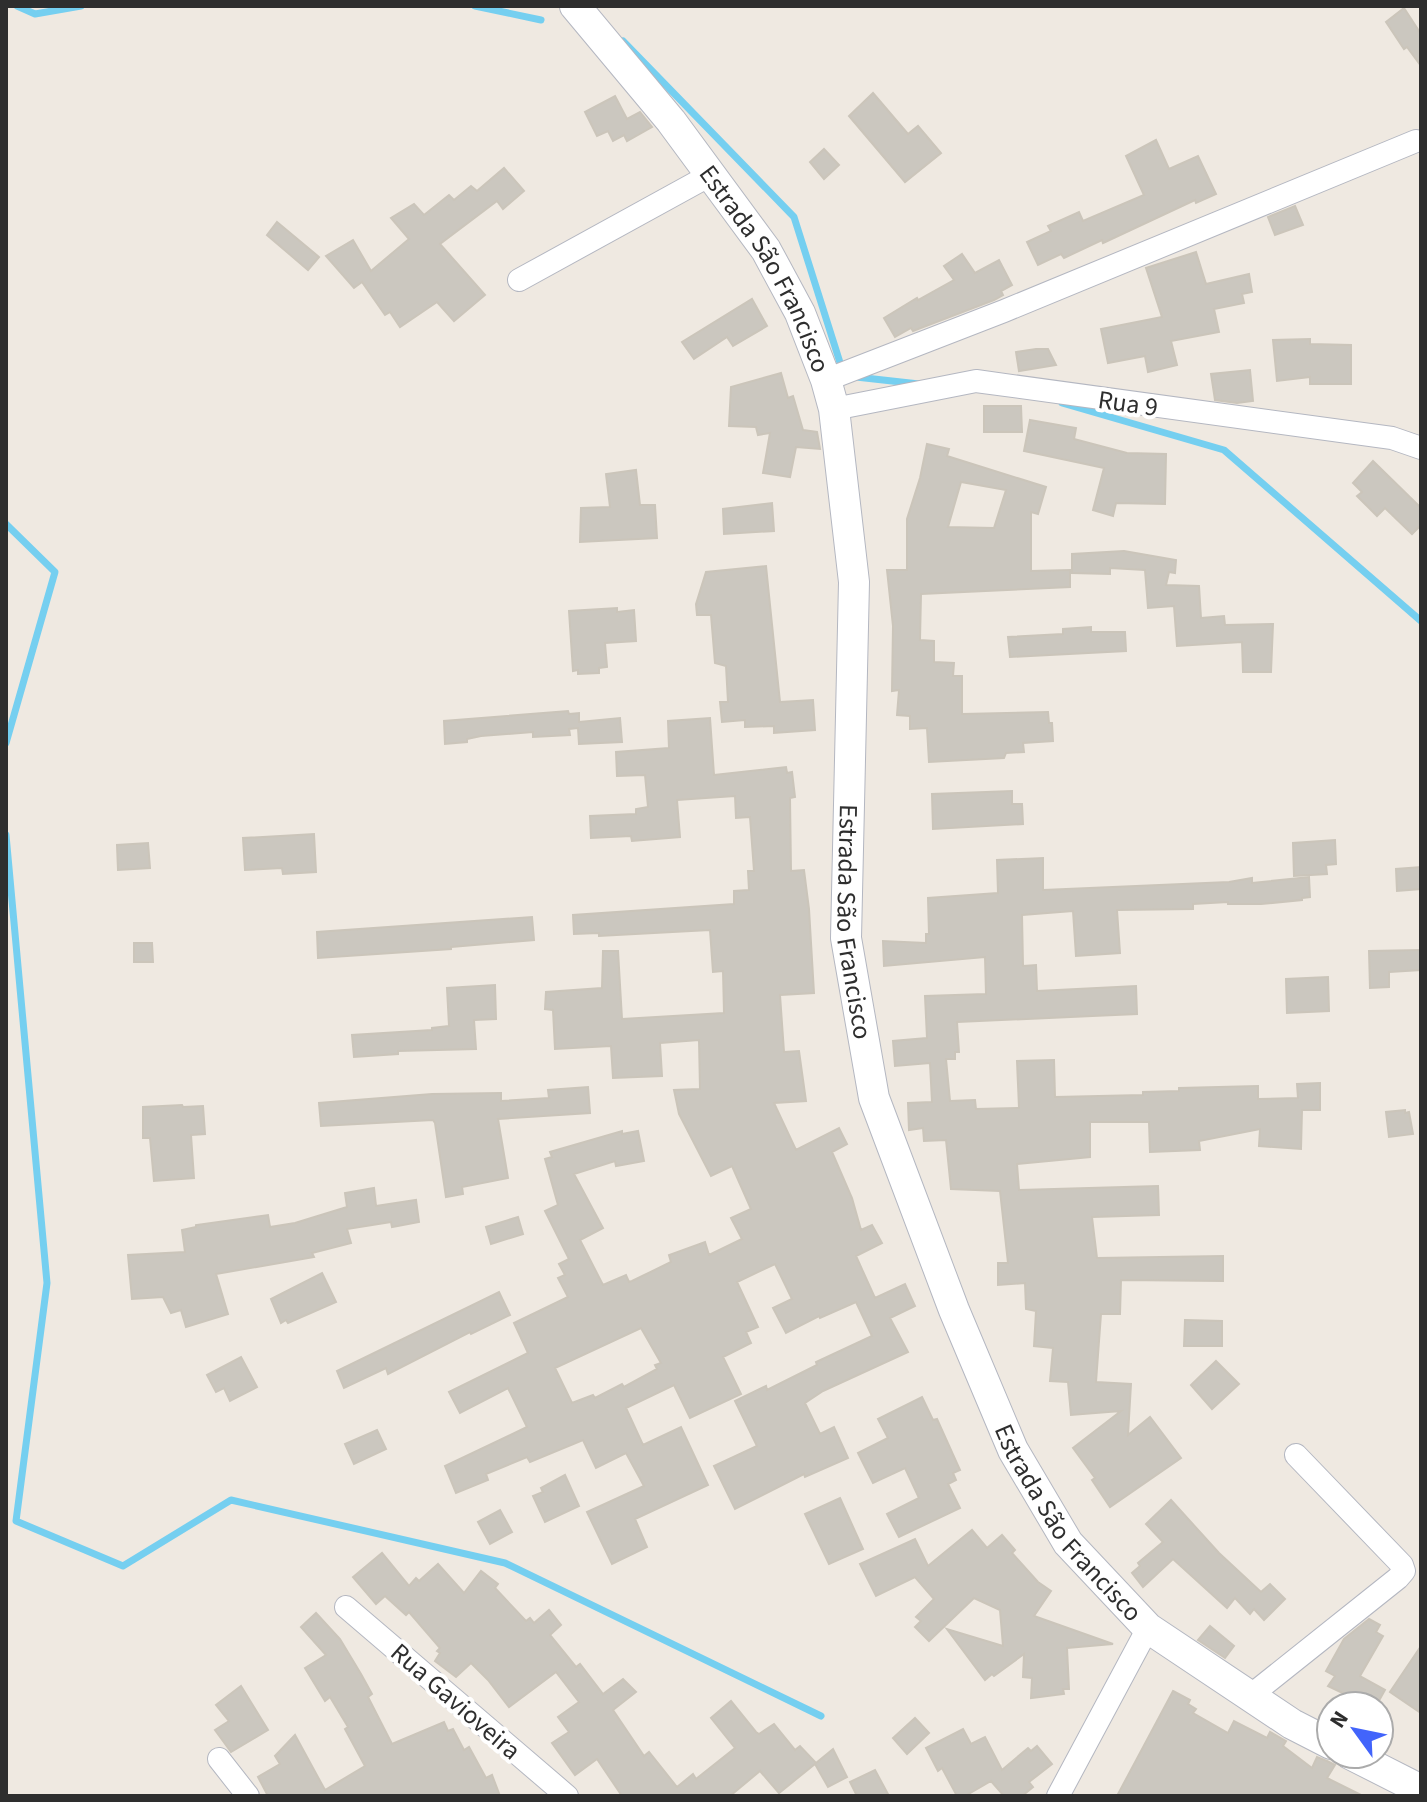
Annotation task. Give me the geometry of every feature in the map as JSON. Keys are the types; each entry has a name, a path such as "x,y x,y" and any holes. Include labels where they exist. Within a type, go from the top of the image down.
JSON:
{"main road":[{"name":"Estrada São Francisco","path":"575,6 712,174 766,250 837,376 834,409 854,582 846,938 874,1098 954,1310 1013,1450 1068,1543 1148,1628 1292,1724 1315,1736"},
{"path":"1382,1770 1421,1790"}],"street":[{"path":"837,376 1004,311 1416,141"},
{"path":"519,280 712,174"},
{"name":"Rua 9","path":"834,409 976,381 1392,438 1421,448"},
{"path":"1250,1696 1404,1571 1402,1565 1296,1455"},
{"name":"Rua Gavioveira","path":"346,1607 567,1796"},
{"path":"1058,1796 1148,1628"},
{"path":"219,1759 248,1796"}],"building":[{"path":"1404,8 1421,34 1421,66 1407,47 1404,49 1386,22"},
{"path":"873,93 908,134 918,126 941,153 905,182 849,116"},
{"path":"615,96 627,119 640,112 652,127 627,141 624,135 613,141 608,131 597,136 585,112"},
{"path":"1156,140 1169,169 1198,156 1216,194 1196,203 1195,200 1103,243 1102,240 1064,258 1061,254 1038,265 1027,242 1051,231 1048,226 1079,212 1083,221 1144,195 1126,156"},
{"path":"824,149 839,165 824,179 810,162"},
{"path":"504,168 524,191 503,209 497,201 440,244 485,295 454,321 437,302 400,327 390,312 385,315 362,282 354,288 326,256 353,240 371,271 409,239 391,218 414,204 424,215 449,195 454,200 471,186 477,191"},
{"path":"1295,206 1303,225 1275,235 1268,217"},
{"path":"277,222 319,257 308,270 267,235"},
{"path":"1196,252 1206,284 1249,274 1252,292 1242,294 1244,303 1214,309 1219,332 1171,341 1177,365 1148,372 1145,356 1108,363 1101,329 1162,317 1146,268"},
{"path":"962,254 975,273 999,260 1012,285 1001,291 1003,295 994,300 913,331 911,328 895,337 884,318 954,280 944,266"},
{"path":"752,299 767,326 733,346 727,337 694,359 682,342"},
{"path":"1310,339 1310,344 1351,345 1351,384 1310,384 1310,377 1277,381 1273,340"},
{"path":"1048,349 1056,365 1019,371 1016,352"},
{"path":"1250,370 1253,401 1237,403 1215,400 1211,374"},
{"path":"781,373 788,398 793,396 803,430 817,432 820,449 796,447 790,477 763,473 770,433 758,435 756,427 729,426 731,387"},
{"path":"984,406 1021,406 1022,432 984,432"},
{"path":"1030,420 1076,428 1074,439 1127,453 1166,454 1165,504 1116,503 1113,516 1093,510 1104,468 1024,451"},
{"path":"927,444 949,449 947,456 1046,487 1038,514 1031,512 1031,571 1070,570 1070,587 921,594 920,640 934,641 934,662 954,663 953,676 962,676 962,714 1048,712 1053,741 1023,743 1024,752 1006,753 1004,758 929,762 927,728 910,729 910,716 897,715 899,690 892,691 893,626 887,570 907,570 907,519","holes":["961,482 1006,490 994,528 948,527"]},
{"path":"1373,461 1421,508 1421,525 1412,534 1385,508 1377,516 1357,496 1362,492 1353,483"},
{"path":"636,470 640,505 655,505 657,538 580,542 581,508 610,507 606,474"},
{"path":"772,503 774,531 724,534 723,509"},
{"path":"1124,551 1176,560 1175,573 1169,572 1166,585 1199,586 1201,618 1224,616 1225,625 1273,624 1271,672 1243,672 1242,642 1177,646 1174,606 1148,608 1145,570 1110,568 1110,574 1072,573 1072,554"},
{"path":"766,566 780,702 813,700 815,730 774,733 774,726 745,727 745,720 722,722 720,702 728,702 726,666 715,663 711,615 697,615 696,604 706,572"},
{"path":"617,608 617,612 634,610 636,641 605,643 607,667 599,668 599,673 578,674 578,670 573,671 569,611"},
{"path":"1091,627 1091,632 1125,632 1126,651 1010,657 1008,637 1063,634 1063,629"},
{"path":"568,711 569,714 579,713 579,722 620,718 622,742 579,744 578,728 569,729 570,735 533,737 533,732 481,736 467,739 467,742 445,744 444,721"},
{"path":"710,718 714,775 786,767 787,773 792,772 795,797 790,798 791,871 804,870 814,993 780,995 784,1052 799,1051 806,1101 774,1103 796,1150 839,1128 847,1144 832,1152 852,1198 861,1230 872,1225 882,1243 856,1256 875,1298 905,1284 915,1306 890,1318 908,1352 823,1391 805,1403 820,1434 834,1427 848,1458 805,1477 804,1474 735,1509 714,1466 757,1446 735,1401 766,1386 767,1390 817,1365 816,1362 872,1336 856,1302 786,1333 773,1308 792,1299 775,1264 737,1282 758,1327 746,1332 751,1343 723,1357 741,1394 690,1418 674,1385 626,1408 643,1445 681,1427 708,1485 635,1519 647,1547 612,1564 587,1512 644,1486 626,1453 596,1468 583,1440 530,1462 527,1457 486,1474 488,1480 456,1493 445,1466 527,1427 508,1388 460,1413 449,1392 528,1353 514,1323 568,1297 558,1278 565,1275 559,1264 569,1259 545,1211 558,1205 545,1159 552,1157 550,1152 622,1131 622,1134 638,1131 644,1161 616,1166 615,1161 574,1174 603,1228 580,1240 603,1285 626,1275 629,1282 632,1281 671,1262 669,1255 705,1242 709,1255 742,1239 731,1218 751,1209 732,1166 711,1176 679,1114 674,1090 700,1089 699,1040 660,1043 662,1076 613,1078 611,1046 555,1049 553,1010 545,1009 546,992 602,988 603,951 618,951 622,1019 724,1013 723,971 713,972 710,930 599,936 599,933 574,934 573,915 734,904 734,891 749,890 748,871 754,871 750,817 736,818 735,796 677,800 680,837 632,841 631,836 591,838 590,816 636,814 636,809 648,807 645,775 617,776 616,752 669,748 668,721","holes":["641,1328 661,1363 655,1365 657,1369 624,1387 622,1384 595,1398 593,1395 572,1403 555,1368"]},
{"path":"1012,791 1012,804 1022,804 1023,824 933,829 932,794"},
{"path":"314,834 316,872 283,874 282,868 245,870 243,838"},
{"path":"1335,840 1336,864 1326,865 1327,874 1294,876 1293,843"},
{"path":"148,843 150,868 118,870 117,845"},
{"path":"1043,858 1043,890 1229,882 1252,878 1252,883 1309,877 1310,897 1302,900 1261,904 1193,904 1193,909 1117,910 1120,953 1076,956 1073,911 1022,915 1023,966 1036,965 1037,991 1136,986 1137,1014 957,1022 959,1052 955,1052 955,1059 946,1059 950,1101 975,1100 976,1109 1019,1108 1017,1061 1054,1060 1055,1097 1143,1095 1143,1092 1179,1091 1179,1088 1258,1086 1258,1099 1298,1098 1297,1084 1320,1083 1320,1110 1302,1110 1301,1149 1259,1146 1260,1129 1199,1141 1200,1150 1150,1152 1149,1122 1090,1122 1090,1157 1017,1164 1019,1190 1158,1186 1159,1215 1092,1217 1097,1258 1223,1256 1223,1281 1121,1280 1120,1314 1101,1314 1096,1382 1131,1384 1128,1435 1150,1417 1181,1458 1110,1507 1092,1480 1095,1478 1073,1448 1121,1411 1071,1415 1068,1382 1050,1381 1053,1348 1034,1346 1036,1311 1026,1309 1025,1283 998,1285 998,1263 1008,1263 1000,1191 951,1189 946,1140 924,1141 923,1128 909,1130 908,1103 932,1102 930,1063 895,1066 893,1041 927,1038 925,996 986,994 985,957 884,966 883,941 926,943 926,934 929,934 928,898 998,893 997,860"},
{"path":"1421,867 1421,889 1397,891 1396,869"},
{"path":"532,917 534,940 318,958 317,932"},
{"path":"134,943 152,943 153,962 134,962"},
{"path":"1421,950 1421,970 1389,972 1389,987 1370,988 1369,951"},
{"path":"1328,977 1329,1011 1287,1013 1286,979"},
{"path":"495,985 496,1019 474,1020 476,1049 398,1051 398,1054 354,1057 352,1035 432,1030 449,1026 447,988"},
{"path":"588,1087 590,1113 498,1119 508,1178 462,1187 463,1194 446,1197 433,1120 321,1126 319,1103 432,1094 501,1093 501,1101 549,1098 548,1090"},
{"path":"203,1106 205,1134 191,1135 194,1178 154,1181 150,1138 143,1138 143,1107"},
{"path":"1405,1110 1405,1113 1409,1112 1413,1134 1389,1137 1386,1112"},
{"path":"374,1188 376,1206 416,1200 419,1222 392,1227 391,1222 347,1229 351,1243 312,1253 314,1257 216,1274 228,1314 186,1327 181,1310 171,1313 163,1297 132,1299 128,1255 185,1252 182,1230 196,1225 268,1215 270,1227 295,1223 347,1207 345,1193"},
{"path":"518,1217 523,1234 491,1244 486,1227"},
{"path":"322,1273 336,1302 288,1323 286,1320 281,1323 271,1299"},
{"path":"499,1292 510,1315 388,1374 386,1368 344,1388 337,1371"},
{"path":"1185,1320 1222,1321 1222,1346 1184,1346"},
{"path":"241,1357 257,1387 230,1401 224,1388 216,1392 207,1375"},
{"path":"1216,1361 1239,1384 1212,1409 1191,1385"},
{"path":"922,1397 933,1420 937,1419 960,1470 953,1473 956,1480 948,1484 960,1508 899,1537 887,1514 919,1498 905,1468 873,1483 858,1453 888,1438 878,1419"},
{"path":"377,1430 386,1449 354,1464 345,1444"},
{"path":"565,1475 579,1506 545,1522 533,1496"},
{"path":"840,1498 863,1549 829,1564 805,1514"},
{"path":"1171,1500 1219,1553 1261,1592 1270,1584 1285,1599 1264,1620 1254,1609 1250,1614 1235,1598 1227,1608 1173,1559 1143,1587 1132,1573 1140,1566 1138,1563 1163,1542 1146,1524"},
{"path":"500,1510 512,1532 490,1544 478,1522"},
{"path":"972,1530 987,1548 1002,1535 1015,1550 1012,1553 1038,1582 1051,1591 1034,1616 1113,1644 1067,1648 1069,1689 1063,1689 1064,1694 1031,1698 1032,1678 1023,1677 1024,1654 985,1680 947,1629 1003,1646 1000,1610 974,1598 929,1641 915,1627 921,1621 916,1617 934,1599 915,1577 876,1596 860,1564 915,1539 928,1566"},
{"path":"382,1553 409,1586 438,1564 464,1593 481,1571 498,1584 495,1588 526,1621 530,1618 534,1623 549,1610 561,1625 550,1635 576,1667 580,1664 603,1694 623,1679 636,1692 613,1710 644,1756 649,1752 677,1787 693,1774 696,1779 735,1748 711,1718 731,1701 756,1732 759,1734 774,1724 795,1750 800,1746 816,1763 833,1749 847,1777 828,1787 815,1764 779,1793 760,1771 730,1796 622,1796 597,1759 575,1775 552,1743 569,1732 558,1717 579,1702 556,1672 509,1707 471,1663 456,1677 435,1661 440,1648 409,1612 406,1615 385,1596 376,1604 353,1577"},
{"path":"316,1613 340,1639 361,1674 372,1694 368,1697 392,1744 444,1722 448,1731 453,1729 464,1750 469,1747 486,1778 492,1775 500,1796 268,1796 258,1777 280,1764 275,1756 295,1735 325,1790 365,1766 345,1729 348,1727 330,1697 325,1701 305,1668 326,1655 301,1627"},
{"path":"1369,1619 1380,1625 1376,1632 1383,1636 1360,1676 1385,1690 1336,1690 1328,1686 1335,1676 1326,1671 1344,1639"},
{"path":"1210,1626 1234,1646 1225,1658 1198,1640"},
{"path":"1421,1646 1421,1713 1391,1690"},
{"path":"241,1686 268,1730 231,1752 215,1730 229,1721 216,1705"},
{"path":"1173,1691 1190,1700 1188,1704 1196,1709 1193,1713 1228,1733 1234,1721 1267,1738 1270,1732 1286,1741 1283,1746 1312,1768 1315,1761 1315,1770 1332,1770 1327,1778 1363,1796 1117,1796"},
{"path":"915,1718 929,1733 907,1754 893,1738"},
{"path":"963,1729 971,1744 985,1737 1002,1770 1028,1748 1031,1751 1037,1746 1052,1764 1029,1782 1033,1787 1022,1796 1004,1796 991,1781 965,1796 957,1796 942,1768 938,1771 926,1748"},
{"path":"875,1770 889,1796 857,1796 850,1782"}],"waterway":[{"path":"17,6 35,14 81,6"},
{"path":"475,6 541,20"},
{"path":"623,41 794,217 843,372"},
{"path":"856,377 919,384"},
{"path":"1062,403 1224,450 1421,621"},
{"path":"6,524 55,572 6,743"},
{"path":"6,835 47,1283 16,1521 123,1566 231,1500 505,1563 821,1716"}]}
